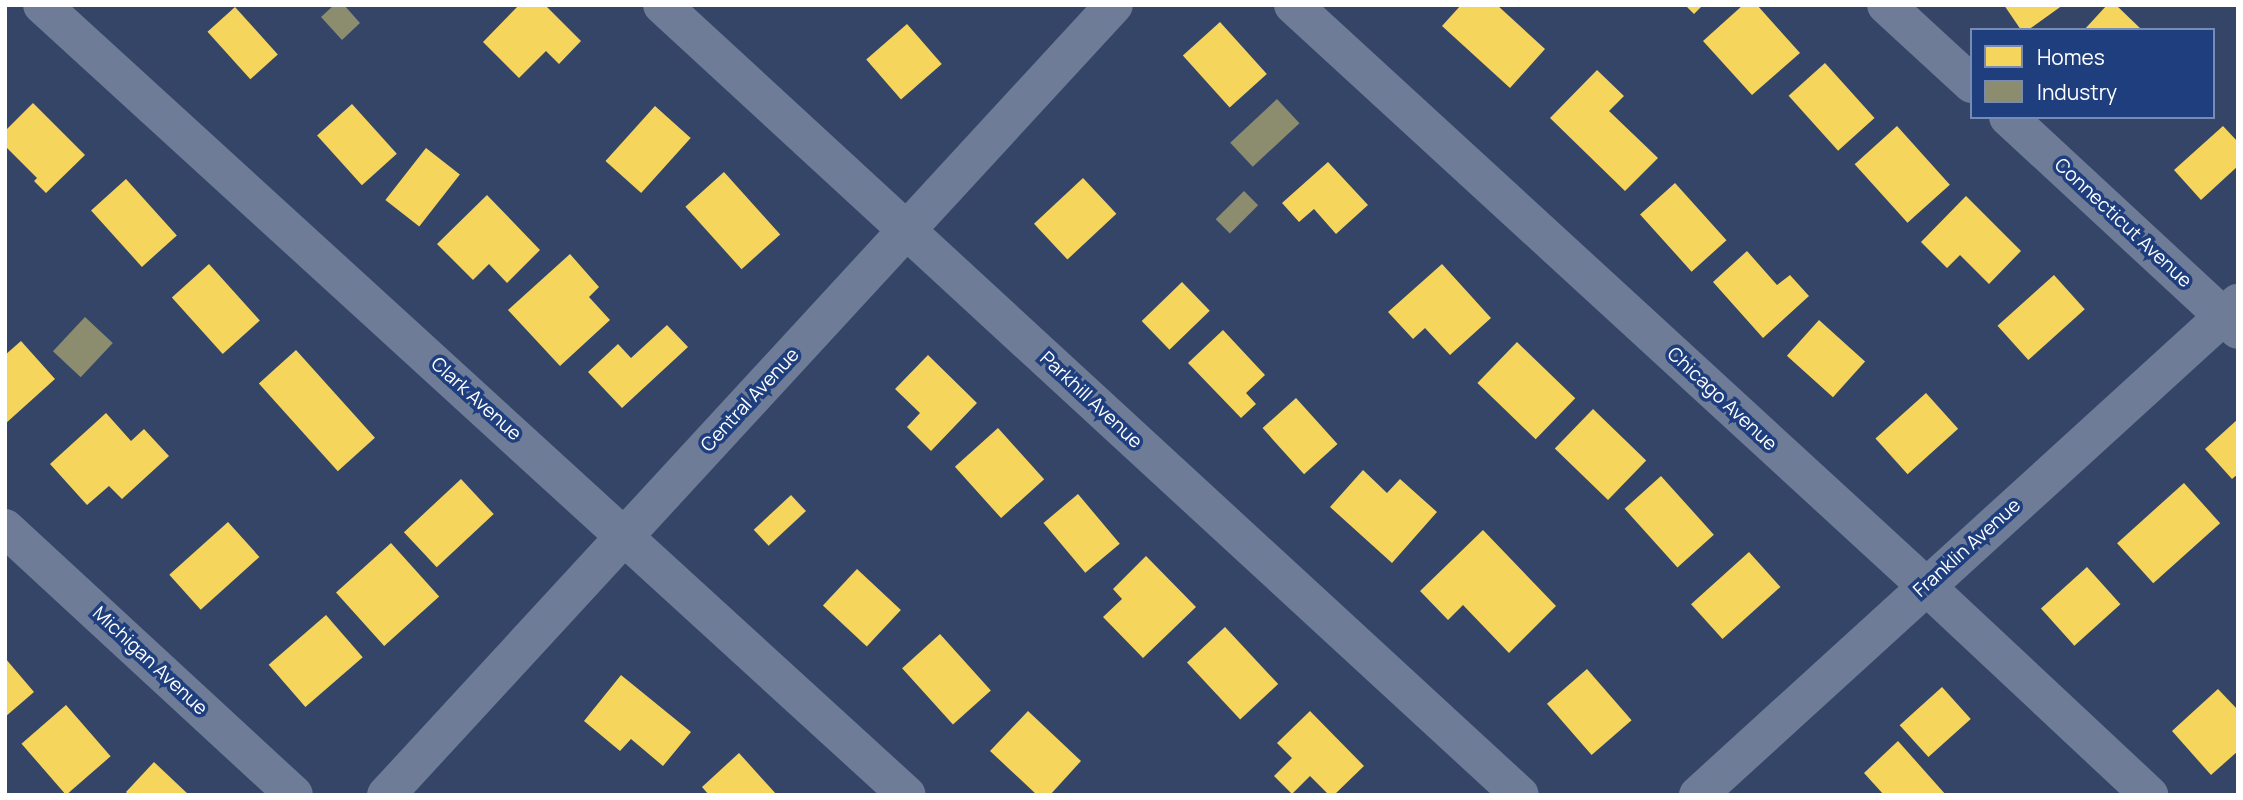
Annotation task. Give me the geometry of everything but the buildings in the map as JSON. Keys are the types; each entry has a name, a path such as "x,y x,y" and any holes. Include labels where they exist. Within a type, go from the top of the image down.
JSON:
{"street":[{"name":"Clark Avenue","path":"42,5 626,535 907,795"},
{"name":"Parkhill Avenue","path":"662,5 1520,795"},
{"name":"Central Avenue","path":"386,795 1114,5"},
{"name":"Chicago Avenue","path":"1293,5 1926,586 2149,795"},
{"path":"1886,5 1970,82"},
{"name":"Connecticut Avenue","path":"2010,119 2233,316"},
{"name":"Franklin Avenue","path":"1698,795 1926,586 2233,316"},
{"name":"Michigan Avenue","path":"5,528 294,795"}]}
